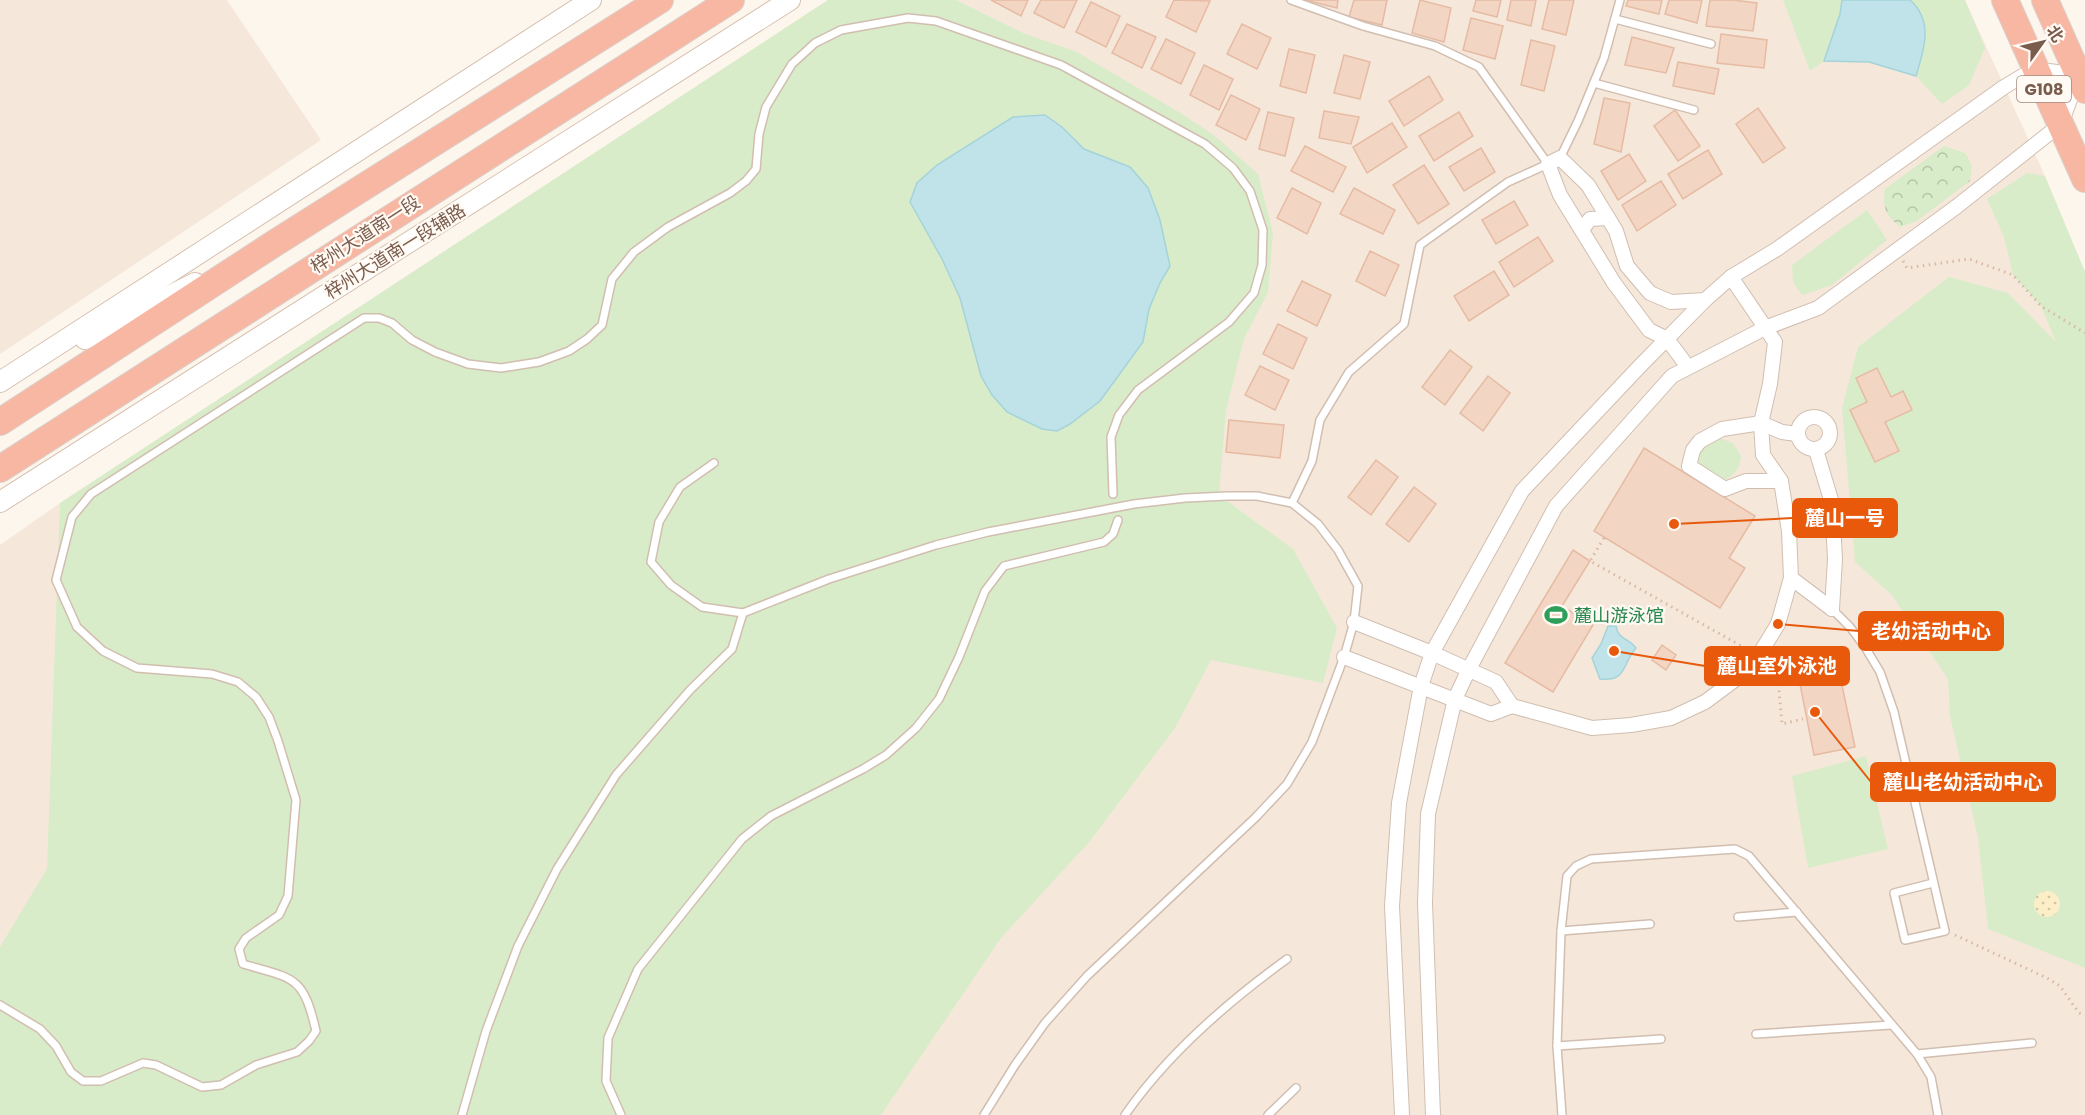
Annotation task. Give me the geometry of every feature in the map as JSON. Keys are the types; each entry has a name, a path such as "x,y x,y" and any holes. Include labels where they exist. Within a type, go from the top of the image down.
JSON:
{"highway":[{"path":"0,422 275,243 660,0"},
{"name":"梓州大道南一段","path":"0,469 731,0"},
{"name":"G108","path":"2005,0 2034,69 2085,178"},
{"name":"G108","path":"2045,0 2083,78"}],"main road":[{"path":"0,382 591,0"},
{"name":"梓州大道南一段辅路","path":"0,502 790,0"},
{"path":"0,382 275,243"}],"street":[{"path":"1402,1115 1392,906 1399,803 1421,686 1432,653 1522,491 1705,300 1731,277 1778,249 2004,87 2034,69 2083,78 2061,124 1956,207 1818,308 1765,328 1672,376 1557,506 1468,669 1455,699 1428,814 1425,903 1433,1115"},
{"path":"1554,161 1588,185 1616,231 1627,266 1650,293 1671,302 1705,300"},
{"path":"1554,161 1560,195 1614,283 1649,330 1667,339 1688,368"},
{"path":"1582,230 1590,219 1608,218"},
{"path":"1344,657 1491,714 1512,706 1592,728 1631,725 1671,718 1705,702 1740,676 1758,655 1778,624 1791,578 1789,531 1781,481 1763,455 1761,423 1770,384 1775,342 1731,277"},
{"path":"1815,416 1828,425 1830,436 1825,445 1816,450 1801,444 1797,434 1804,419 1815,416"},
{"path":"1781,481 1746,481 1725,489 1689,466 1694,450 1700,441 1722,429 1761,423 1782,432 1797,434"},
{"path":"1816,450 1832,503 1835,559 1832,609"},
{"path":"1791,578 1832,609"},
{"path":"1353,622 1432,653 1496,682 1512,706"}],"lane":[{"path":"1291,0 1364,26 1435,46 1479,67 1554,161"},
{"path":"1292,503 1312,461 1320,420 1349,372 1404,324 1420,245 1508,182 1554,161 1578,121 1594,83 1604,58 1620,0"},
{"path":"0,1005 40,1029 56,1046 71,1072 83,1081 101,1081 142,1063 156,1065 202,1087 221,1085 256,1065 297,1052 309,1041 316,1030 302,989 290,978 243,964 239,949 246,938 279,915 288,897 296,800 269,717 256,697 238,682 213,674 137,668 103,651 77,627 56,580 72,517 91,494 364,318 379,318 392,323 412,340 435,352 468,364 501,368 539,362 569,351 602,325 612,279 634,252 668,227 730,193 746,181 756,169 759,134 766,107 792,64 815,43 841,30 908,18 936,21 1061,65 1205,144 1233,168 1250,191 1263,230 1262,265 1254,293 1229,322 1138,390 1119,415 1111,437 1113,494"},
{"path":"1615,19 1711,44"},
{"path":"1594,83 1694,110"},
{"path":"714,462 680,487 658,522 651,562 671,585 702,607 743,613 829,579 936,545 988,532 1134,504 1185,498 1257,496 1292,503 1318,524 1338,550 1358,586 1353,622 1344,657 1312,742 1287,784 1256,817 1087,976 1045,1023 984,1115"},
{"path":"621,1115 606,1081 608,1038 633,979 638,969 742,839 771,816 886,755 916,728 939,699 959,657 985,591 1004,566 1104,542 1113,534 1118,520"},
{"path":"1832,609 1850,627 1880,672 1894,712 1945,932 1905,940 1894,893 1933,883"},
{"path":"462,1115 486,1031 518,946 557,869 616,775 690,690 732,649 743,613"},
{"path":"1562,1115 1557,1046 1561,931 1567,876 1576,866 1591,859 1735,849 1749,856 1917,1054 1932,1077 1938,1115"},
{"path":"1738,917 1797,912"},
{"path":"1561,931 1650,924"},
{"path":"1125,1115 1143,1089 1198,1034 1247,988 1287,959"},
{"path":"1756,1034 1891,1025"},
{"path":"1557,1046 1661,1039"},
{"path":"1917,1054 2032,1043"},
{"path":"1268,1115 1296,1088"}],"path":[{"path":"1896,249 1907,268 1969,259 2013,275 2041,306 2085,333"},
{"path":"1604,538 1590,561 1758,655 1777,668 1782,724 1803,719"},
{"path":"1945,932 2047,978 2060,986 2079,1013 2085,1015"}],"shaded area":[{"path":"0,0 227,0 321,140 0,354"},
{"path":"828,0 1965,0 2045,176 2085,272 2085,1115 0,1115 0,545 60,503"}],"green space":[{"path":"828,0 956,0 1023,33 1077,52 1215,136 1258,174 1273,233 1268,292 1244,339 1226,410 1219,495 1293,549 1337,628 1323,683 1211,660 1175,728 1090,841 1001,938 881,1115 0,1115 0,947 47,869 60,503"},
{"path":"1783,0 1965,0 1985,48 1969,85 1942,104 1916,76 1869,62 1824,61 1810,71"},
{"path":"1944,146 1965,153 1972,165 1970,181 1917,221 1900,227 1886,211 1885,189"},
{"path":"2027,173 2045,176 2085,272 2085,968 1988,929 1978,838 1950,716 1948,679 1892,595 1855,562 1842,408 1858,347 1949,277 2008,293 2056,342 2041,306 2013,275 2004,237 1987,199"},
{"path":"1867,210 1887,240 1832,285 1802,295 1793,282 1792,265"},
{"path":"1720,438 1733,443 1741,456 1736,472 1721,481 1699,467 1698,460 1702,447"},
{"path":"1866,756 1888,849 1808,868 1792,776"}],"sand":[{"path":"2047,891 2056,895 2060,904 2056,913 2047,917 2038,913 2034,904 2038,895"}],"water":[{"path":"1842,0 1910,0 1917,8 1925,26 1924,46 1916,76 1869,62 1824,61 1840,14"},
{"path":"1045,115 1062,127 1084,149 1130,167 1148,188 1160,220 1170,266 1149,309 1143,342 1100,401 1057,431 1042,429 1007,412 992,395 981,376 960,298 942,259 910,202 917,183 937,165 1013,117"},
{"path":"1608,626 1616,626 1619,634 1636,648 1620,674 1615,678 1600,679 1592,658"}],"building":[{"path":"991,0 1028,0 1021,16"},
{"path":"1041,0 1077,0 1064,28 1034,13"},
{"path":"1174,0 1210,1 1196,32 1166,17"},
{"path":"1305,0 1338,0 1337,8"},
{"path":"1354,0 1387,0 1382,25 1349,17"},
{"path":"1420,0 1451,8 1444,42 1412,33"},
{"path":"1476,0 1501,0 1497,17 1473,11"},
{"path":"1511,0 1536,0 1531,26 1507,20"},
{"path":"1549,0 1574,0 1566,35 1542,29"},
{"path":"1628,0 1662,0 1659,14 1626,6"},
{"path":"1669,0 1702,0 1697,23 1665,14"},
{"path":"1710,0 1757,3 1753,31 1706,26"},
{"path":"1091,2 1120,16 1106,47 1076,32"},
{"path":"1471,18 1503,26 1495,59 1463,50"},
{"path":"1127,24 1156,37 1142,68 1112,53"},
{"path":"1242,24 1271,38 1257,69 1227,54"},
{"path":"1721,34 1767,40 1764,68 1717,63"},
{"path":"1632,37 1674,48 1666,73 1625,65"},
{"path":"1166,39 1195,53 1181,84 1151,69"},
{"path":"1531,40 1555,46 1544,91 1521,85"},
{"path":"1289,49 1315,55 1306,93 1280,86"},
{"path":"1344,55 1370,62 1360,99 1334,93"},
{"path":"1678,62 1719,69 1714,94 1673,86"},
{"path":"1204,65 1233,79 1219,110 1190,95"},
{"path":"1429,76 1443,100 1404,126 1389,101"},
{"path":"1231,95 1260,109 1246,140 1216,125"},
{"path":"1604,98 1630,103 1621,152 1594,144"},
{"path":"1758,108 1785,148 1763,163 1736,124"},
{"path":"1675,110 1700,146 1678,161 1654,126"},
{"path":"1324,111 1359,117 1351,144 1319,138"},
{"path":"1268,112 1294,118 1285,156 1259,149"},
{"path":"1459,112 1473,136 1434,161 1419,136"},
{"path":"1392,123 1407,147 1367,173 1353,147"},
{"path":"1305,146 1346,167 1333,192 1291,171"},
{"path":"1481,148 1495,172 1464,191 1449,167"},
{"path":"1708,150 1722,174 1683,199 1668,174"},
{"path":"1629,154 1646,181 1618,200 1601,171"},
{"path":"1424,165 1449,204 1418,224 1393,185"},
{"path":"1661,181 1676,205 1637,231 1622,205"},
{"path":"1292,188 1321,203 1307,234 1277,218"},
{"path":"1354,188 1395,210 1383,234 1340,214"},
{"path":"1514,201 1528,225 1496,244 1482,220"},
{"path":"1538,237 1553,261 1514,287 1499,262"},
{"path":"1370,251 1399,265 1385,296 1356,281"},
{"path":"1494,271 1509,295 1469,321 1454,296"},
{"path":"1302,281 1331,295 1317,326 1287,311"},
{"path":"1278,324 1307,338 1293,369 1263,354"},
{"path":"1450,350 1472,367 1445,405 1422,387"},
{"path":"1260,366 1289,380 1275,410 1245,395"},
{"path":"1877,368 1891,397 1903,391 1912,410 1885,422 1899,451 1875,462 1850,410 1867,402 1856,378"},
{"path":"1488,376 1510,393 1483,431 1460,413"},
{"path":"1229,420 1284,425 1280,458 1226,452"},
{"path":"1644,448 1755,516 1729,558 1745,568 1720,608 1594,531"},
{"path":"1376,460 1398,477 1371,515 1348,497"},
{"path":"1414,487 1436,504 1409,542 1386,524"},
{"name":"麓山游泳馆","path":"1573,550 1590,561 1562,606 1593,625 1553,692 1505,663"},
{"path":"1662,645 1676,655 1666,670 1652,660"},
{"path":"1840,676 1855,747 1814,755 1800,684"}],"place":[{"name":"麓山一号","path":"1674,524"},
{"name":"麓山游泳馆","path":"1556,615"},
{"name":"老幼活动中心","path":"1778,624"},
{"name":"麓山室外泳池","path":"1614,651"},
{"name":"麓山老幼活动中心","path":"1815,712"}]}
